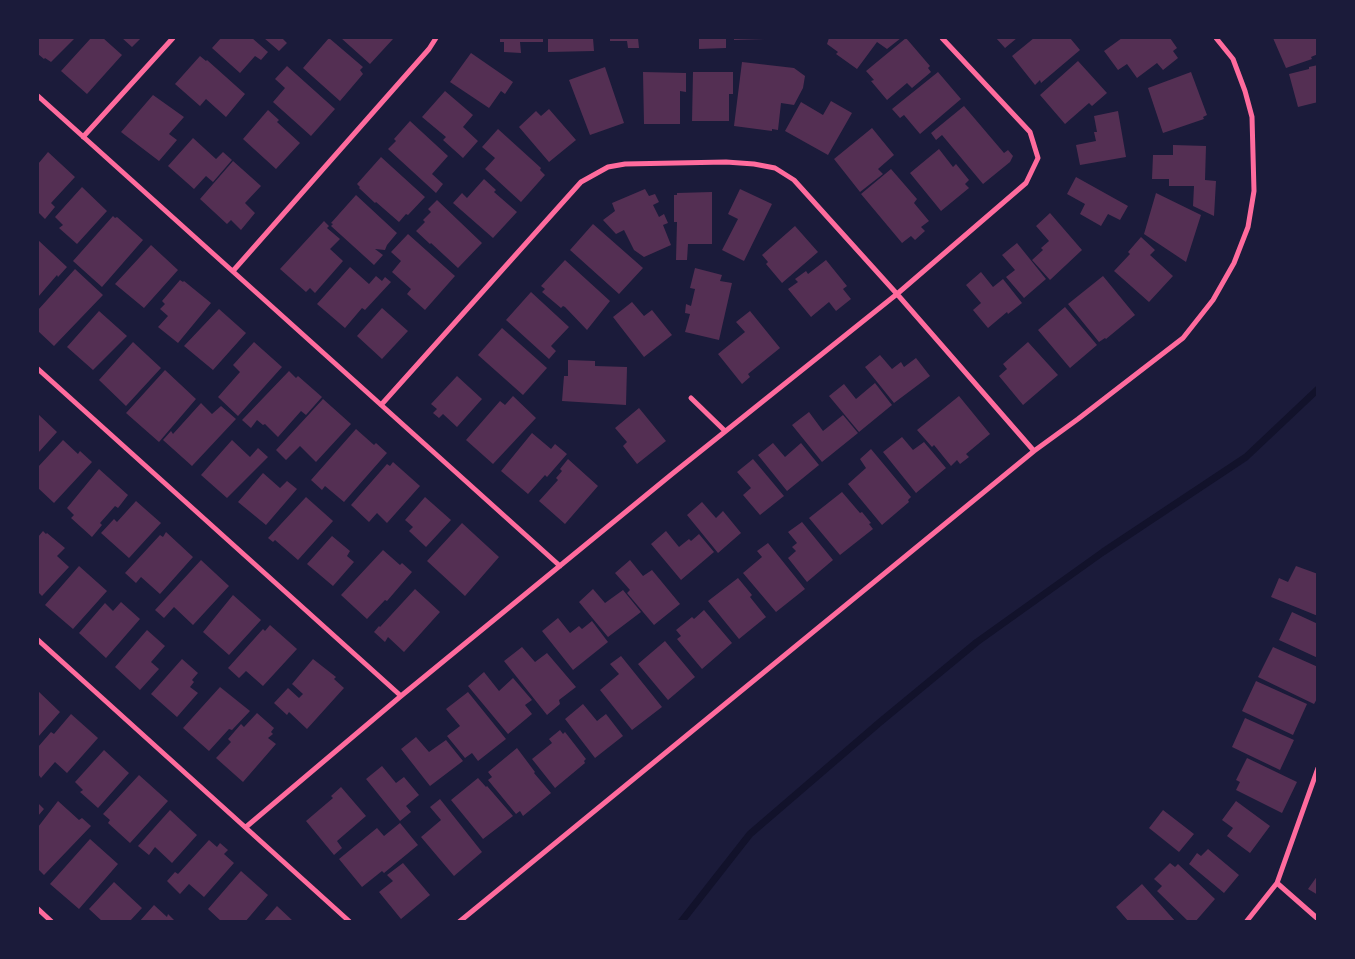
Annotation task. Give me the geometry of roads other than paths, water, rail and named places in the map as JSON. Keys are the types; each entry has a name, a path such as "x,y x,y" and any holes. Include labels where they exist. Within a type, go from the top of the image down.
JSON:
{"street":[{"path":"83,137 173,38"},
{"path":"232,271 429,49 436,38"},
{"path":"246,827 401,696 725,431 897,294 1026,183 1038,158 1030,132 942,38"},
{"path":"459,922 1034,451 1183,338 1213,300 1234,262 1248,227 1254,191 1252,118 1245,91 1233,59 1216,38"},
{"path":"38,96 560,566"},
{"path":"381,405 581,182 608,167 625,164 726,162 775,168 794,180 897,294 1034,451"},
{"path":"38,369 401,696"},
{"path":"691,398 725,431"},
{"path":"38,640 350,922"},
{"path":"1246,922 1276,883 1318,768"},
{"path":"1276,883 1318,919"},
{"path":"38,909 52,922"}],"waterway":[{"path":"681,922 750,834 879,723 977,642 1103,552 1246,457 1318,389"}]}
